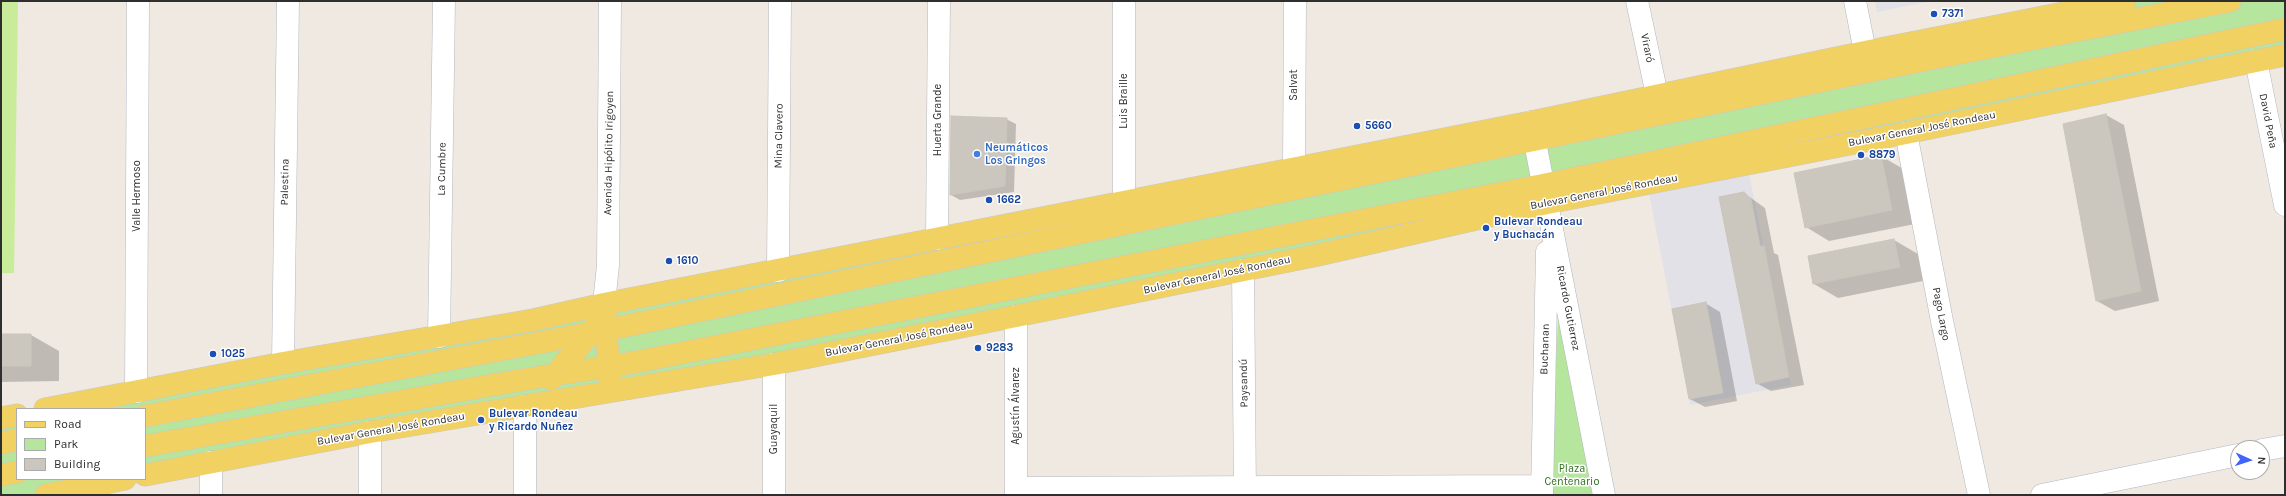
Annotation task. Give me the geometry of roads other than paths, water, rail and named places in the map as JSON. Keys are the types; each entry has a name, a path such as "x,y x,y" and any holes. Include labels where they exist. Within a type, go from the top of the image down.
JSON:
{"main road":[{"path":"146,416 599,331 910,267 1532,131 1657,95 2125,1"},
{"path":"50,408 283,363 505,326 604,304 844,258 1294,168 1532,131 1934,58 2230,1"},
{"name":"Bulevar General José Rondeau","path":"146,475 370,432 774,364 1318,255 1545,194 2178,51 2285,29"},
{"path":"2178,51 2285,46"},
{"name":"Bulevar General José Rondeau","path":"146,445 609,366 1147,262 1906,133 2285,55"},
{"path":"1794,68 1934,58"},
{"path":"1147,262 1318,255"},
{"path":"844,258 910,267"},
{"path":"604,304 599,331 609,366 611,391"},
{"path":"505,326 514,346 525,406"},
{"path":"525,406 599,331"},
{"path":"1,418 16,414"},
{"path":"1,443 16,440"},
{"path":"146,445 266,451"},
{"path":"1,475 16,472"},
{"path":"49,495 120,480"}],"street":[{"name":"Valle Hermoso","path":"136,392 138,1"},
{"name":"Palestina","path":"283,363 288,1"},
{"name":"La Cumbre","path":"439,337 444,1"},
{"name":"Avenida Hipólito Irigoyen","path":"604,304 608,265 610,1"},
{"name":"Mina Clavero","path":"778,271 780,1"},
{"name":"Huerta Grande","path":"937,239 939,1"},
{"name":"Luis Braille","path":"1124,1 1124,201"},
{"name":"Salvat","path":"1294,168 1295,1"},
{"name":"Viraró","path":"1637,1 1657,95"},
{"path":"1855,1 1865,52"},
{"name":"David Peña","path":"2256,61 2285,205"},
{"name":"Ricardo Gutierrez","path":"1532,131 1545,194 1555,282 1604,495"},
{"name":"Pago Largo","path":"1906,133 1942,320 1979,495"},
{"name":"Paysandú","path":"1243,270 1245,490"},
{"name":"Buchanan","path":"1542,490 1555,282"},
{"name":"Agustín Álvarez","path":"1016,316 1016,492"},
{"name":"Guayaquil","path":"774,364 774,495"},
{"path":"525,406 525,495"},
{"path":"370,432 370,495"},
{"path":"2270,449 2285,446"},
{"path":"2042,495 2230,457"},
{"path":"211,462 211,495"},
{"path":"1016,492 1542,490"}],"place":[{"name":"7371","path":"1934,14"},
{"name":"5660","path":"1357,126"},
{"name":"Neumáticos Los Gringos","path":"977,154"},
{"name":"8879","path":"1861,155"},
{"name":"1662","path":"989,200"},
{"name":"Bulevar Rondeau y Buchacán","path":"1486,228"},
{"name":"1610","path":"669,261"},
{"name":"9283","path":"978,348"},
{"name":"1025","path":"213,354"},
{"name":"Bulevar Rondeau y Ricardo Nuñez","path":"481,420"}],"park label":[{"name":"Plaza Centenario","path":"1572,475"}]}
